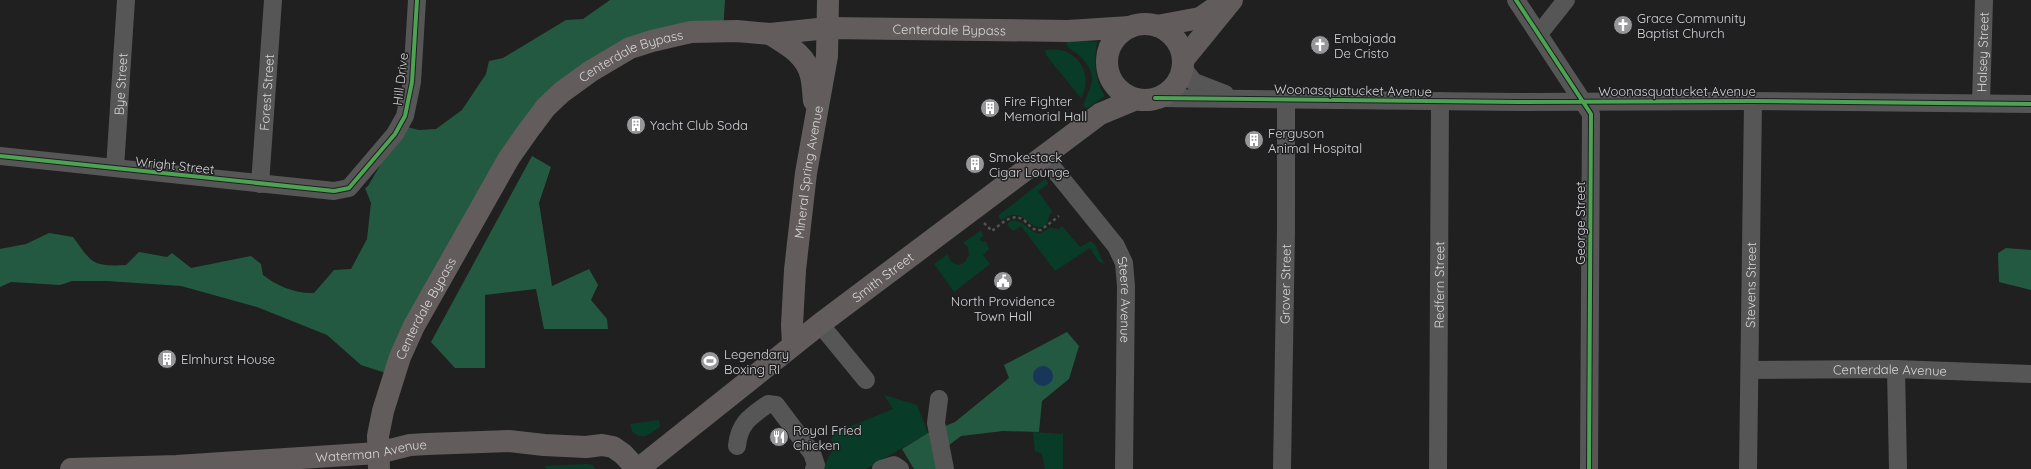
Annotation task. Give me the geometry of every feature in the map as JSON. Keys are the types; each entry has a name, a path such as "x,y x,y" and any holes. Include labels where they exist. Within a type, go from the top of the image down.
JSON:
{"main road":[{"name":"Mineral Spring Avenue","path":"793,345 792,325 795,270 806,173 816,110 823,84 828,44 828,0"},
{"path":"1226,0 1200,18 1157,26 1139,24 1130,27 1114,40 1107,59 1108,70 1118,88 1126,95 1146,99 1163,95 1176,84 1183,64 1232,0"},
{"path":"1157,26 1166,30 1178,43 1183,64"},
{"name":"Centerdale Bypass","path":"379,461 378,436 390,383 414,326 509,158 546,107 562,92 591,71 630,48 644,43 690,32 737,31 770,34 828,28 1068,31 1130,27"},
{"path":"770,34 792,48 805,62 811,75 816,110"},
{"name":"Smith Street","path":"638,469 820,324 1100,114 1146,99"},
{"name":"Waterman Avenue","path":"72,469 379,461 410,445 509,441 551,446 602,445 613,447 623,454 638,469"}],"street":[{"name":"Bye Street","path":"115,168 126,0"},
{"name":"Forest Street","path":"260,184 272,0"},
{"name":"Hill Drive","path":"349,188 395,134 405,116 412,82 417,0"},
{"name":"George Street","path":"1516,0 1584,101 1591,114 1588,469"},
{"path":"1539,34 1566,0"},
{"name":"Halsey Street","path":"1981,103 1984,0"},
{"name":"Woonasquatucket Avenue","path":"1183,64 1194,82 1235,98"},
{"name":"Woonasquatucket Avenue","path":"1146,99 1235,98 1286,100 1753,101 2031,104"},
{"name":"Grover Street","path":"1282,469 1286,230 1286,100"},
{"name":"Redfern Street","path":"1438,469 1440,101"},
{"name":"Stevens Street","path":"1748,469 1753,101"},
{"name":"Wright Street","path":"0,156 334,191 349,188"},
{"name":"Steere Avenue","path":"1044,157 1116,246 1124,263 1126,286 1124,469"},
{"path":"820,324 866,380"},
{"path":"1896,369 1898,469"},
{"name":"Centerdale Avenue","path":"1750,370 1896,369 2031,374"},
{"path":"939,399 936,423 944,469"},
{"path":"737,446 738,434 748,418 768,404 776,405 812,453 816,465 814,469"},
{"path":"881,469 894,465 900,469"}],"path":[{"path":"984,222 992,231 1012,217 1018,217 1034,230 1041,230 1059,216"}],"green space":[{"path":"610,0 725,0 723,33 681,38 598,68 521,146 395,376 361,365 327,335 257,307 181,286 107,281 72,281 60,285 11,282 0,287 0,249 26,244 49,233 73,237 89,258 94,262 106,265 126,265 139,252 167,257 172,253 191,268 251,256 261,264 263,275 274,283 294,291 314,293 334,270 351,269 367,239 371,203 365,188 368,186 403,126 419,130 436,129 462,110 486,74 489,61 503,58 566,20 583,19"},
{"path":"1069,40 1097,42 1095,56 1096,70 1101,89 1105,96 1088,108 1083,106 1091,86 1092,75 1080,56 1067,46 1066,44"},
{"path":"1045,50 1065,51 1073,56 1082,66 1086,79 1086,85 1081,98 1046,55"},
{"path":"532,156 551,167 539,203 552,286 589,269 598,285 591,300 607,319 608,329 544,329 536,289 485,295 485,368 455,368 431,342"},
{"path":"1045,179 1048,184 1038,191 1052,211 1047,225 1041,227 1035,226 1016,215 1010,215 1002,220 999,218 999,215"},
{"path":"1015,220 1039,234 1050,228 1059,229 1062,226 1080,247 1091,241 1096,246 1104,264 1098,261 1090,248 1055,271 1021,226 1013,231 1007,225 1010,221"},
{"path":"980,231 982,232 983,236 980,238 981,241 986,242 989,249 983,255 990,264 954,292 934,264 948,254 951,261 954,263 960,265 965,262 969,255 968,247 963,243"},
{"path":"2006,248 2031,250 2031,290 1999,282 1998,253"},
{"path":"1067,332 1079,346 1069,379 1042,401 1039,432 1003,431 961,436 944,449 940,469 914,469 902,449 928,433 955,422 1009,378 1004,365"},
{"path":"884,395 917,405 928,433 866,469 823,469 833,449 831,440 834,433 893,409"},
{"path":"659,420 660,427 646,436 638,436 632,431 630,424"},
{"path":"1033,432 1063,434 1063,469 1045,469 1042,454 1035,451"},
{"path":"592,465 596,469 547,469 544,466"}],"water":[{"path":"1043,366 1050,369 1053,376 1050,383 1043,386 1036,383 1033,376 1036,369"}],"cycle path":[{"path":"0,156 334,191 349,188 395,134 405,116 412,82 417,0"},
{"path":"1516,0 1591,114 1589,469"},
{"path":"1155,98 1518,102 1753,101 2031,104"}],"place":[{"name":"Grace Community Baptist Church","path":"1623,25"},
{"name":"Embajada De Cristo","path":"1320,45"},
{"name":"Fire Fighter Memorial Hall","path":"990,108"},
{"name":"Yacht Club Soda","path":"636,125"},
{"name":"Ferguson Animal Hospital","path":"1254,140"},
{"name":"Smokestack Cigar Lounge","path":"975,164"},
{"name":"North Providence Town Hall","path":"1003,281"},
{"name":"Elmhurst House","path":"167,359"},
{"name":"Legendary Boxing RI","path":"710,361"},
{"name":"Royal Fried Chicken","path":"779,437"}]}
